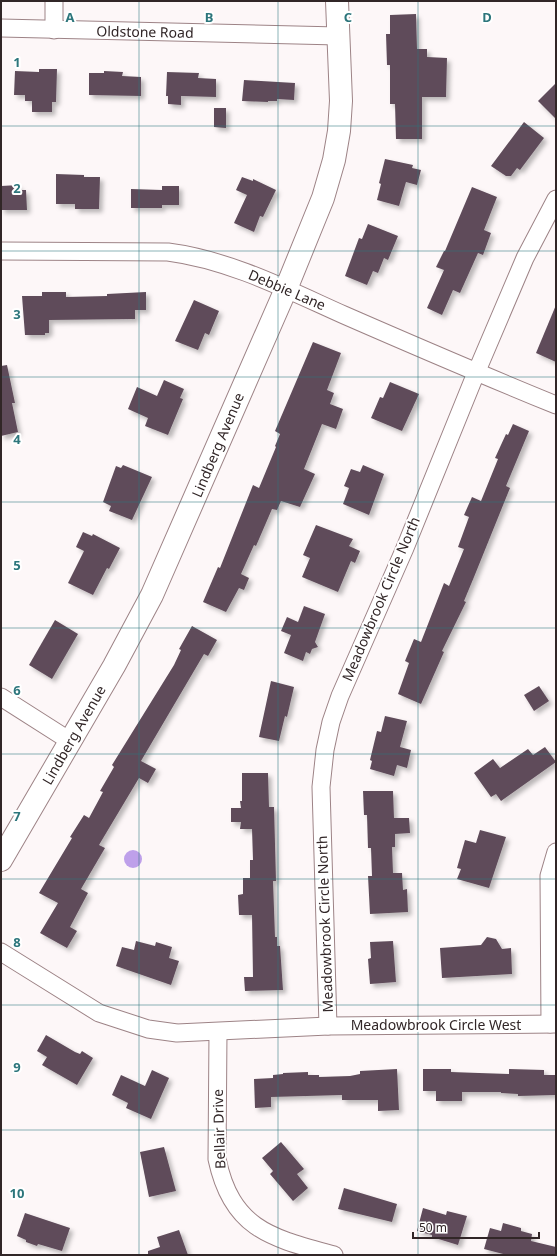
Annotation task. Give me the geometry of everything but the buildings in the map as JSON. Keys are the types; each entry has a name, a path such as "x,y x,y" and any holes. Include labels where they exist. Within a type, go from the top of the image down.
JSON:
{"street":[{"path":"54,1 54,30"},
{"name":"Lindberg Avenue","path":"1,860 114,666 152,595 286,289 323,198 334,160 339,131 341,101 337,1"},
{"name":"Oldstone Road","path":"1,28 338,36"},
{"name":"Meadowbrook Circle North","path":"328,1026 321,787 325,750 331,722 340,696 405,548 476,373 525,258 556,199"},
{"name":"Debbie Lane","path":"1,251 168,252 194,255 218,262 286,289 476,373 556,405"},
{"path":"1,697 70,741"},
{"path":"553,1024 549,876 556,852"},
{"name":"Meadowbrook Circle West","path":"1,952 99,1013 148,1029 178,1033 328,1026 553,1024"},
{"name":"Bellair Drive","path":"218,1032 217,1158 221,1178 229,1196 240,1212 252,1224 268,1234 286,1242 334,1255"}],"shaded area":[{"path":"133,850 139,853 142,859 139,865 133,868 127,865 124,859 127,853"}]}
